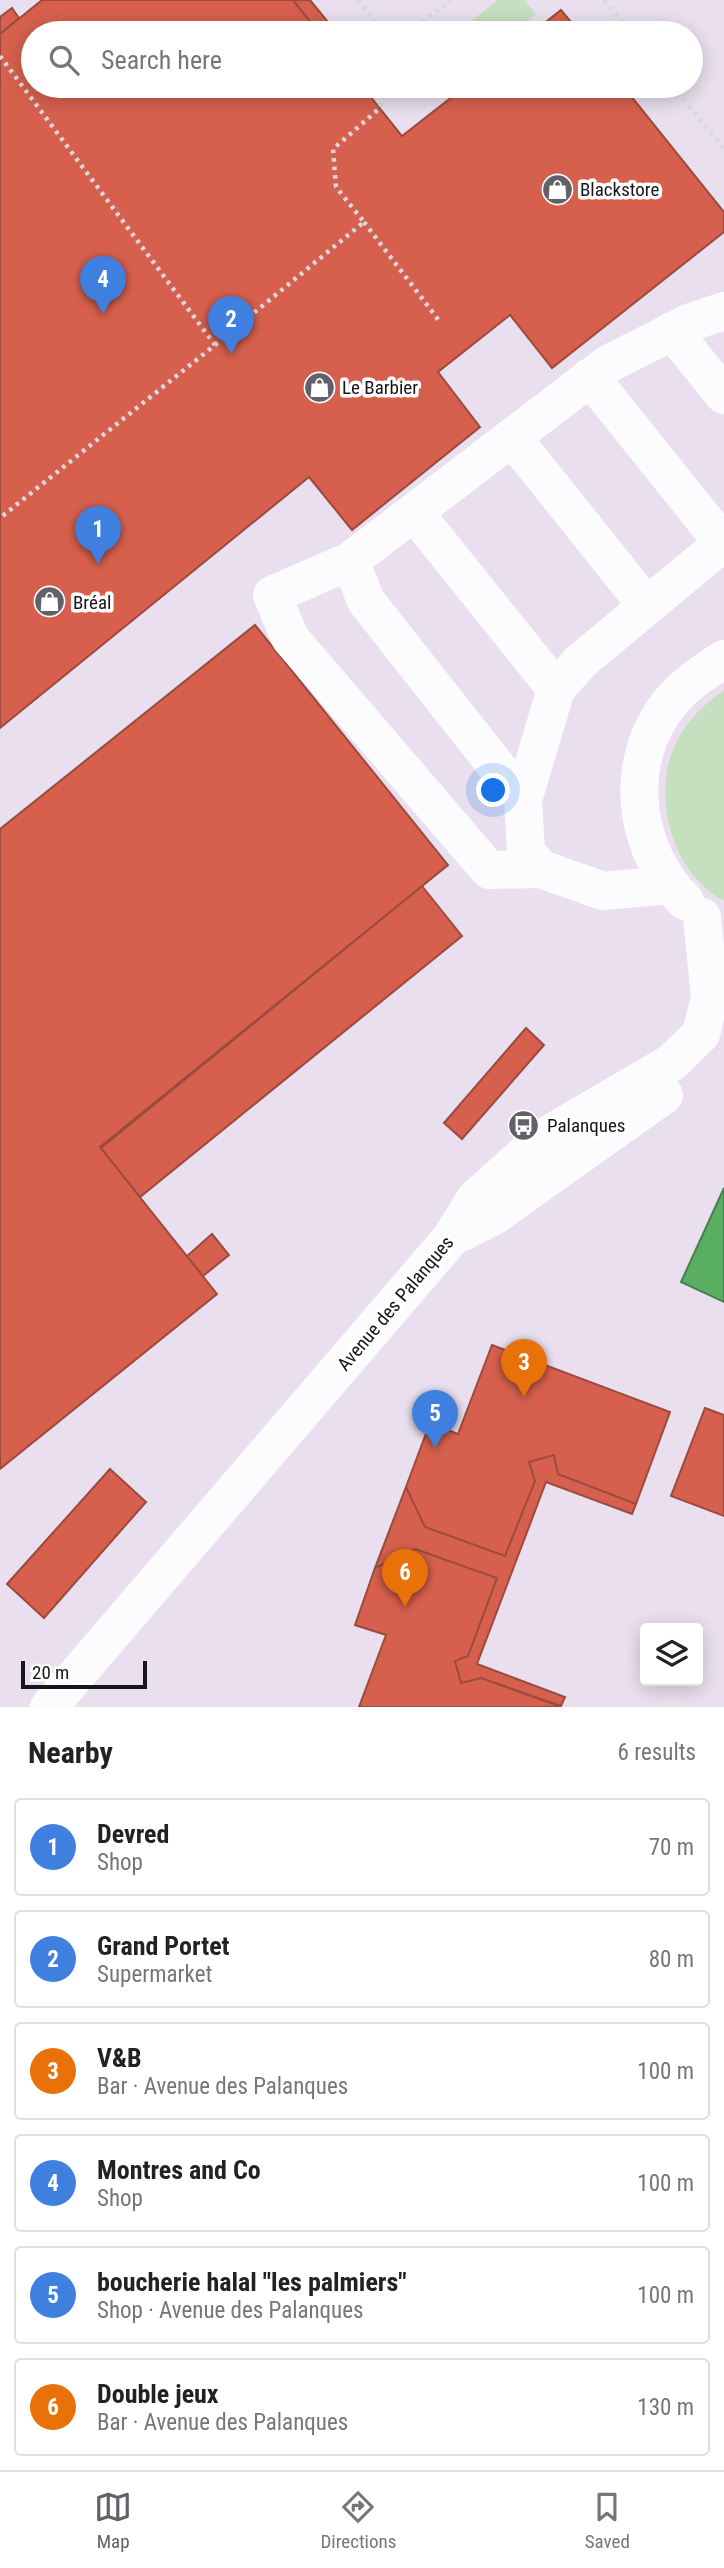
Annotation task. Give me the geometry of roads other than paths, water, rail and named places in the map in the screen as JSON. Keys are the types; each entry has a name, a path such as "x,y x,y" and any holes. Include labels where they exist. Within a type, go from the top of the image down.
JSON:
{"street":[{"path":"669,885 603,891 541,869 489,870 290,638 272,595 350,561 608,364 672,331 724,311"},
{"path":"672,331 724,396"},
{"path":"541,869 526,852 523,800 556,689 580,661 723,542 590,377"},
{"path":"512,437 647,606"},
{"path":"414,512 556,689"},
{"path":"350,561 366,601 523,800"},
{"path":"713,923 669,885 647,845 639,799 644,754 663,712 693,678 724,659"},
{"name":"Avenue des Palanques","path":"49,1707 451,1238 475,1199 543,1138 670,1063 701,1034 710,997 713,923"},
{"path":"451,1238 494,1216 663,1097 724,1036"}],"place":[{"name":"Blackstore","path":"557,189"},
{"name":"Montres and Co","path":"103,314"},
{"name":"Grand Portet","path":"231,354"},
{"name":"Le Barbier","path":"319,387"},
{"name":"Devred","path":"98,564"},
{"name":"Bréal","path":"50,602"},
{"name":"Palanques","path":"524,1125"},
{"name":"V&B","path":"524,1397"},
{"name":"boucherie halal \"les palmiers\"","path":"435,1448"},
{"name":"Double jeux","path":"405,1607"}]}
